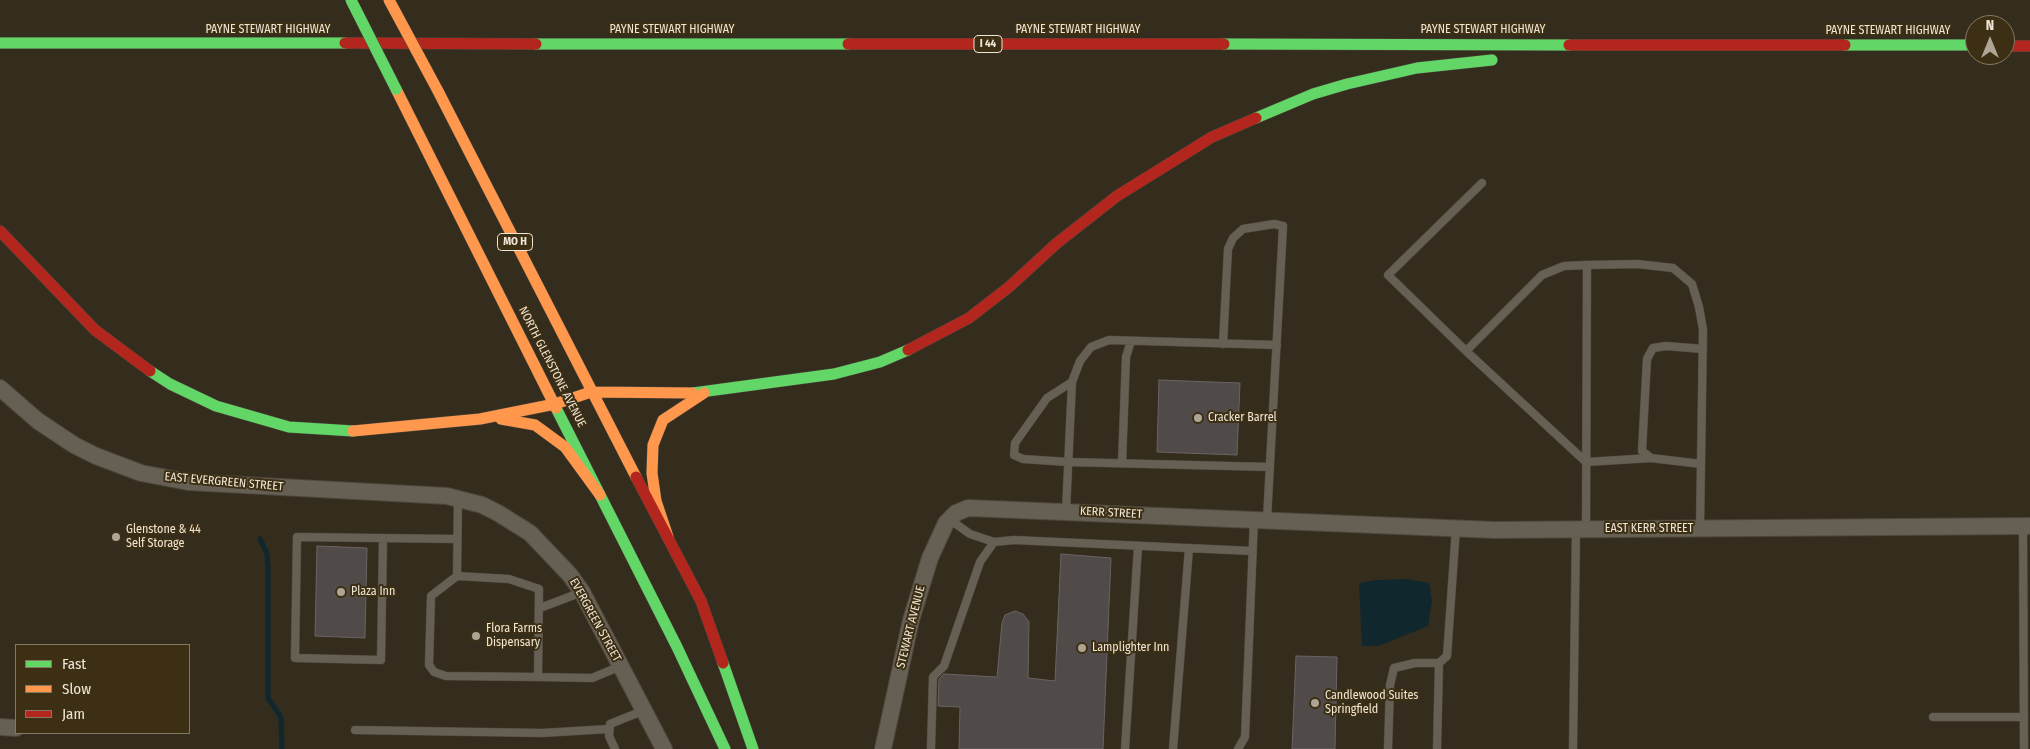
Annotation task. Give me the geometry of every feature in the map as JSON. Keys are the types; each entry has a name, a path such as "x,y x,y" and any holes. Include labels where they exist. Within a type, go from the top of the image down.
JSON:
{"main road":[{"name":"NORTH GLENSTONE AVENUE","path":"351,0 677,647 724,749"},
{"name":"NORTH GLENSTONE AVENUE","path":"390,0 591,392 701,601 754,749"},
{"name":"PAYNE STEWART HIGHWAY","path":"0,43 1965,45"},
{"path":"1546,57 1758,44"},
{"path":"2015,46 2030,46"},
{"path":"0,231 95,330 148,370 178,388 216,406 280,425 338,431 363,431 480,419 555,404 591,392 704,393 834,374 880,362 947,332 989,304 1057,243 1117,196 1180,155 1245,121 1313,94 1382,75 1452,63 1507,59"},
{"path":"668,537 656,501 652,473 653,445 663,420 704,393"},
{"path":"480,419 505,419 535,425 565,447 600,495"}],"street":[{"name":"EAST EVERGREEN STREET","path":"0,388 53,432 89,452 118,465 188,482 293,488"},
{"name":"EVERGREEN STREET","path":"293,488 458,498 498,513 530,533 558,560 582,592 664,749"},
{"name":"KERR STREET","path":"953,516 974,508 1260,519"},
{"name":"STEWART AVENUE","path":"883,749 920,588 942,528 953,516"},
{"name":"EAST KERR STREET","path":"1260,519 1456,528 2026,526"},
{"path":"0,727 15,728"}],"lane":[{"path":"1482,183 1388,275 1466,351 1586,462 1651,458 1701,464"},
{"path":"1224,344 1228,249 1232,238 1243,229 1274,224 1283,226 1270,467 1252,551 1245,737 1238,749"},
{"path":"1466,351 1542,275 1564,266 1637,264 1673,268 1692,284 1700,307 1703,330 1700,528"},
{"path":"1573,749 1581,529 1586,462 1587,265"},
{"path":"1066,511 1072,382 1080,361 1091,347 1109,340 1277,345"},
{"path":"1122,463 1126,357 1131,341"},
{"path":"1651,458 1642,450 1647,359 1653,348 1666,346 1703,349"},
{"path":"1072,382 1047,398 1015,442 1014,455 1023,459 1068,462 1270,467"},
{"path":"457,576 458,498"},
{"path":"953,516 970,534 994,542 1252,551"},
{"path":"2024,749 2027,683 2026,526"},
{"path":"1388,749 1390,685 1394,668 1415,663 1439,663 1447,656 1456,528"},
{"path":"383,539 381,660 295,658 297,537 458,539"},
{"path":"931,749 934,712 932,698 933,677 944,666 980,562 985,552 994,542"},
{"path":"1125,749 1138,546"},
{"path":"1173,749 1189,548"},
{"path":"538,677 539,589 508,579 457,576 431,596 429,665 434,672 446,676 592,678 621,666"},
{"path":"540,608 582,592"},
{"path":"1437,749 1439,663"},
{"path":"615,749 609,736 608,729 610,724 645,710"},
{"path":"1933,717 2024,717"},
{"path":"355,730 542,733 608,729"}],"water":[{"path":"1407,579 1429,583 1432,601 1428,626 1378,646 1362,646 1359,583"}],"building":[{"name":"Cracker Barrel","path":"1159,380 1240,383 1237,455 1157,452"},
{"name":"Plaza Inn","path":"317,546 367,548 365,638 315,636"},
{"name":"Lamplighter Inn","path":"1061,554 1111,558 1103,749 959,749 960,707 938,706 939,679 944,674 997,677 1002,623 1005,615 1015,611 1023,614 1029,622 1028,678 1055,681"},
{"name":"Candlewood Suites Springfield","path":"1296,656 1337,657 1335,749 1292,749"}],"waterway":[{"path":"260,539 267,553 268,569 268,698 281,717 282,749"}],"traffic: fast":[{"path":"351,0 396,89"},
{"path":"0,43 345,43"},
{"path":"536,44 848,44"},
{"path":"1224,44 1569,45"},
{"path":"1845,45 1965,45"},
{"path":"1256,118 1313,94 1347,84 1417,68 1492,60"},
{"path":"693,393 834,374 880,362 908,350"},
{"path":"150,371 170,384 216,406 289,427 353,431"},
{"path":"556,408 677,647 725,749"},
{"path":"723,663 753,749"}],"traffic: slow":[{"path":"389,0 438,91"},
{"path":"396,89 556,408"},
{"path":"438,91 636,477"},
{"path":"353,431 480,419 555,404 591,392 693,393"},
{"path":"668,537 656,501 652,473 653,445 663,420 704,393"},
{"path":"501,419 535,425 565,447 600,495"}],"traffic: jam":[{"path":"345,43 536,44"},
{"path":"848,44 1224,44"},
{"path":"1569,45 1845,45"},
{"path":"2015,46 2030,46"},
{"path":"908,350 969,318 1009,287 1057,243 1117,196 1212,137 1256,118"},
{"path":"0,231 95,330 150,371"},
{"path":"636,477 701,601 723,663"}],"place":[{"name":"Cracker Barrel","path":"1198,418"},
{"name":"Glenstone & 44 Self Storage","path":"116,537"},
{"name":"Plaza Inn","path":"341,592"},
{"name":"Flora Farms Dispensary","path":"476,636"},
{"name":"Lamplighter Inn","path":"1082,648"},
{"name":"Candlewood Suites Springfield","path":"1315,703"}]}
